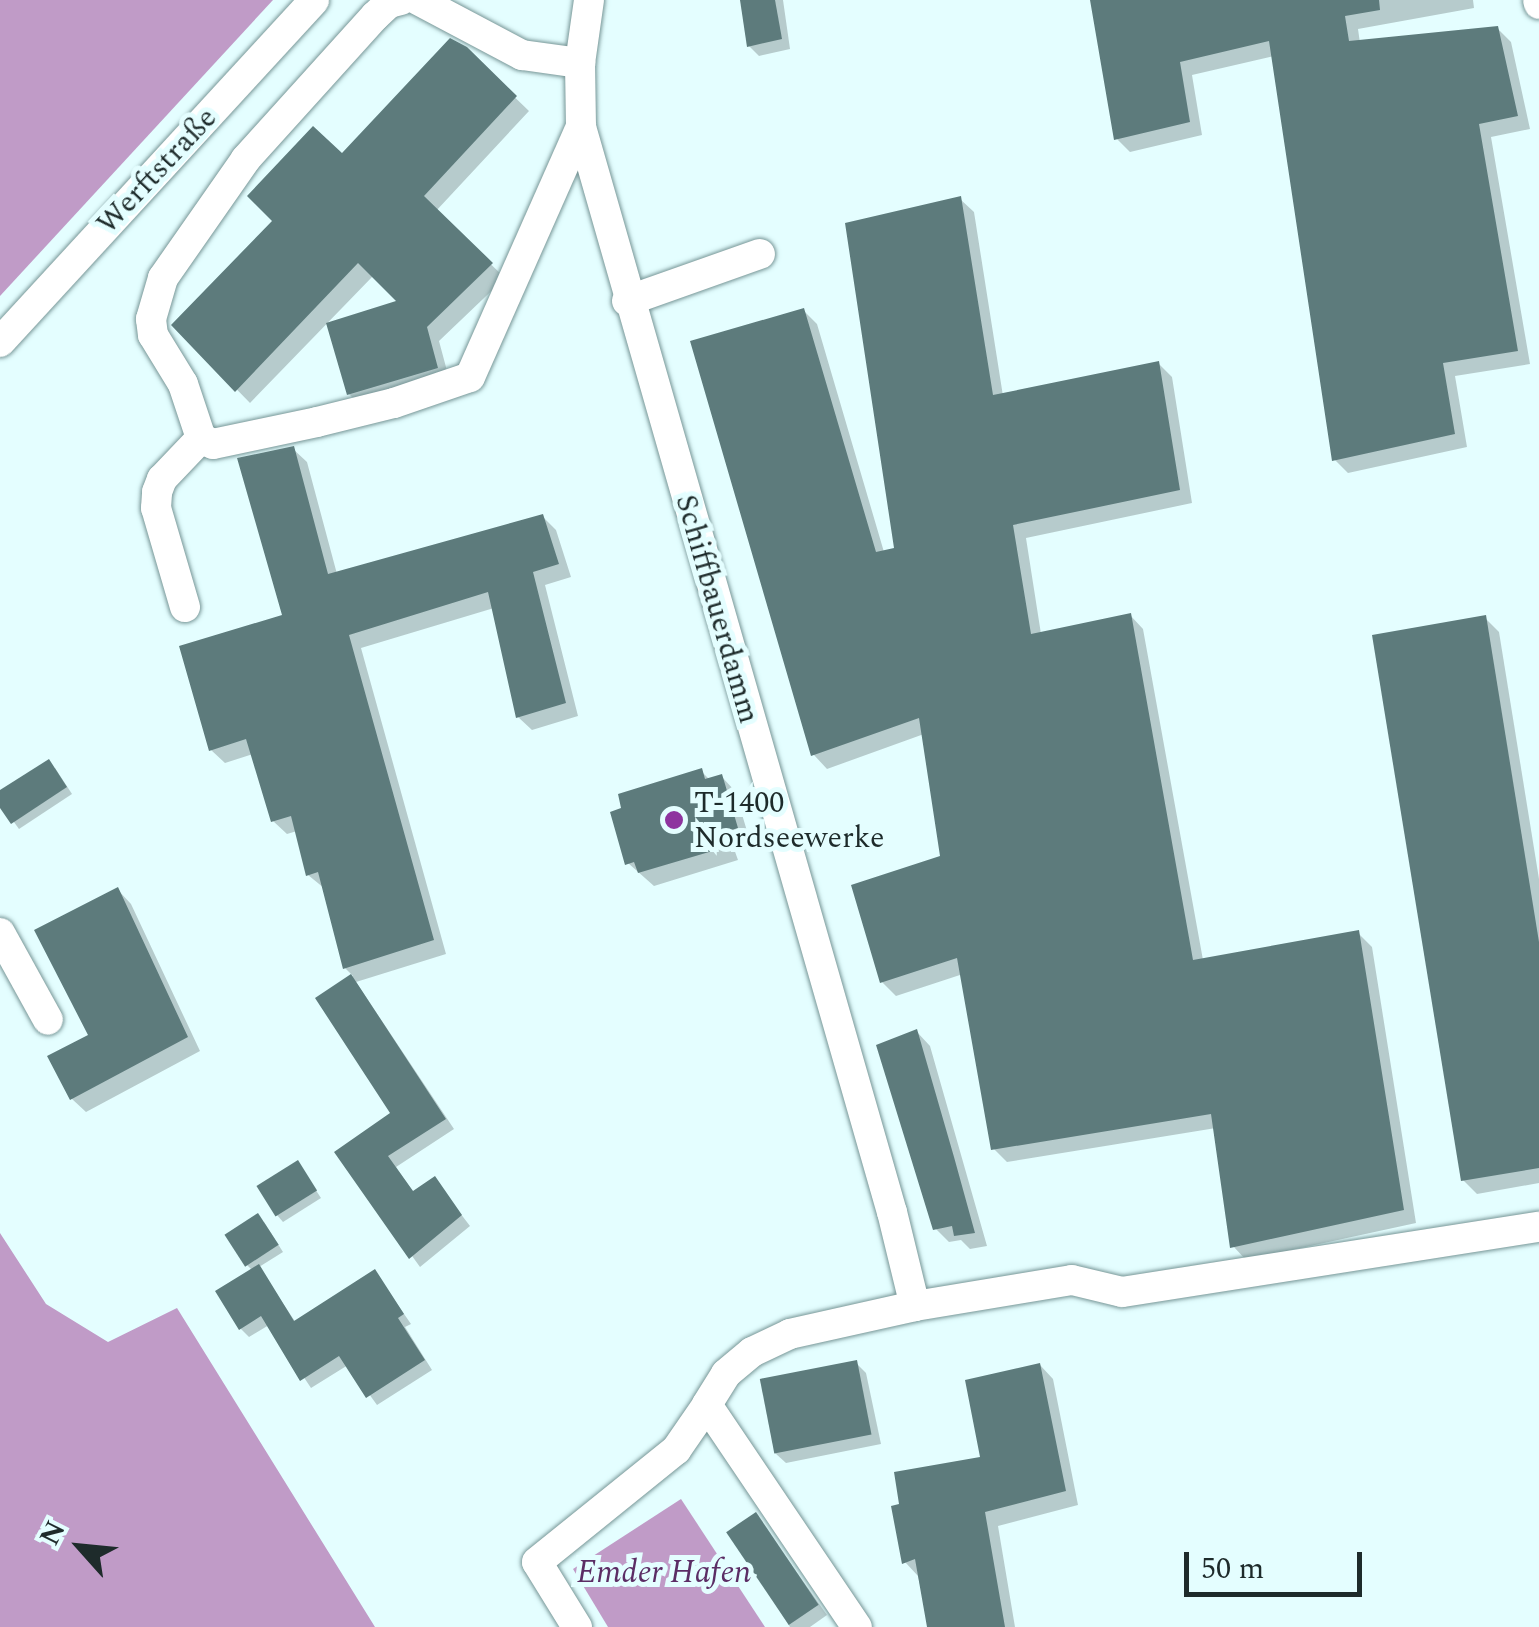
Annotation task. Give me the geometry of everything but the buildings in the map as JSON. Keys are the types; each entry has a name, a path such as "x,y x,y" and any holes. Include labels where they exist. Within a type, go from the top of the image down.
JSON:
{"lane":[{"name":"Werftstraße","path":"0,342 314,0"},
{"path":"401,0 389,3 374,16 246,159 162,278 151,319 153,334 182,384 201,438 214,444 306,425 394,403 470,376 580,127"},
{"path":"418,0 522,56 580,63"},
{"name":"Schiffbauerdamm","path":"589,0 580,63 580,127 892,1212 915,1306"},
{"path":"628,301 760,254"},
{"path":"185,607 156,508 156,492 162,479 201,438"},
{"path":"0,933 48,1020"},
{"path":"577,1627 537,1562 676,1450 726,1374 752,1352 790,1334 915,1306 1072,1280 1122,1292 1539,1227"},
{"path":"708,1405 857,1627"}],"water":[{"path":"0,0 273,0 0,296"},
{"path":"0,1233 46,1304 108,1342 177,1308 375,1627 0,1627"},
{"name":"Emder Hafen","path":"681,1499 765,1627 608,1627 573,1569"}],"place":[{"name":"T-1400 Nordseewerke","path":"674,820"}]}
